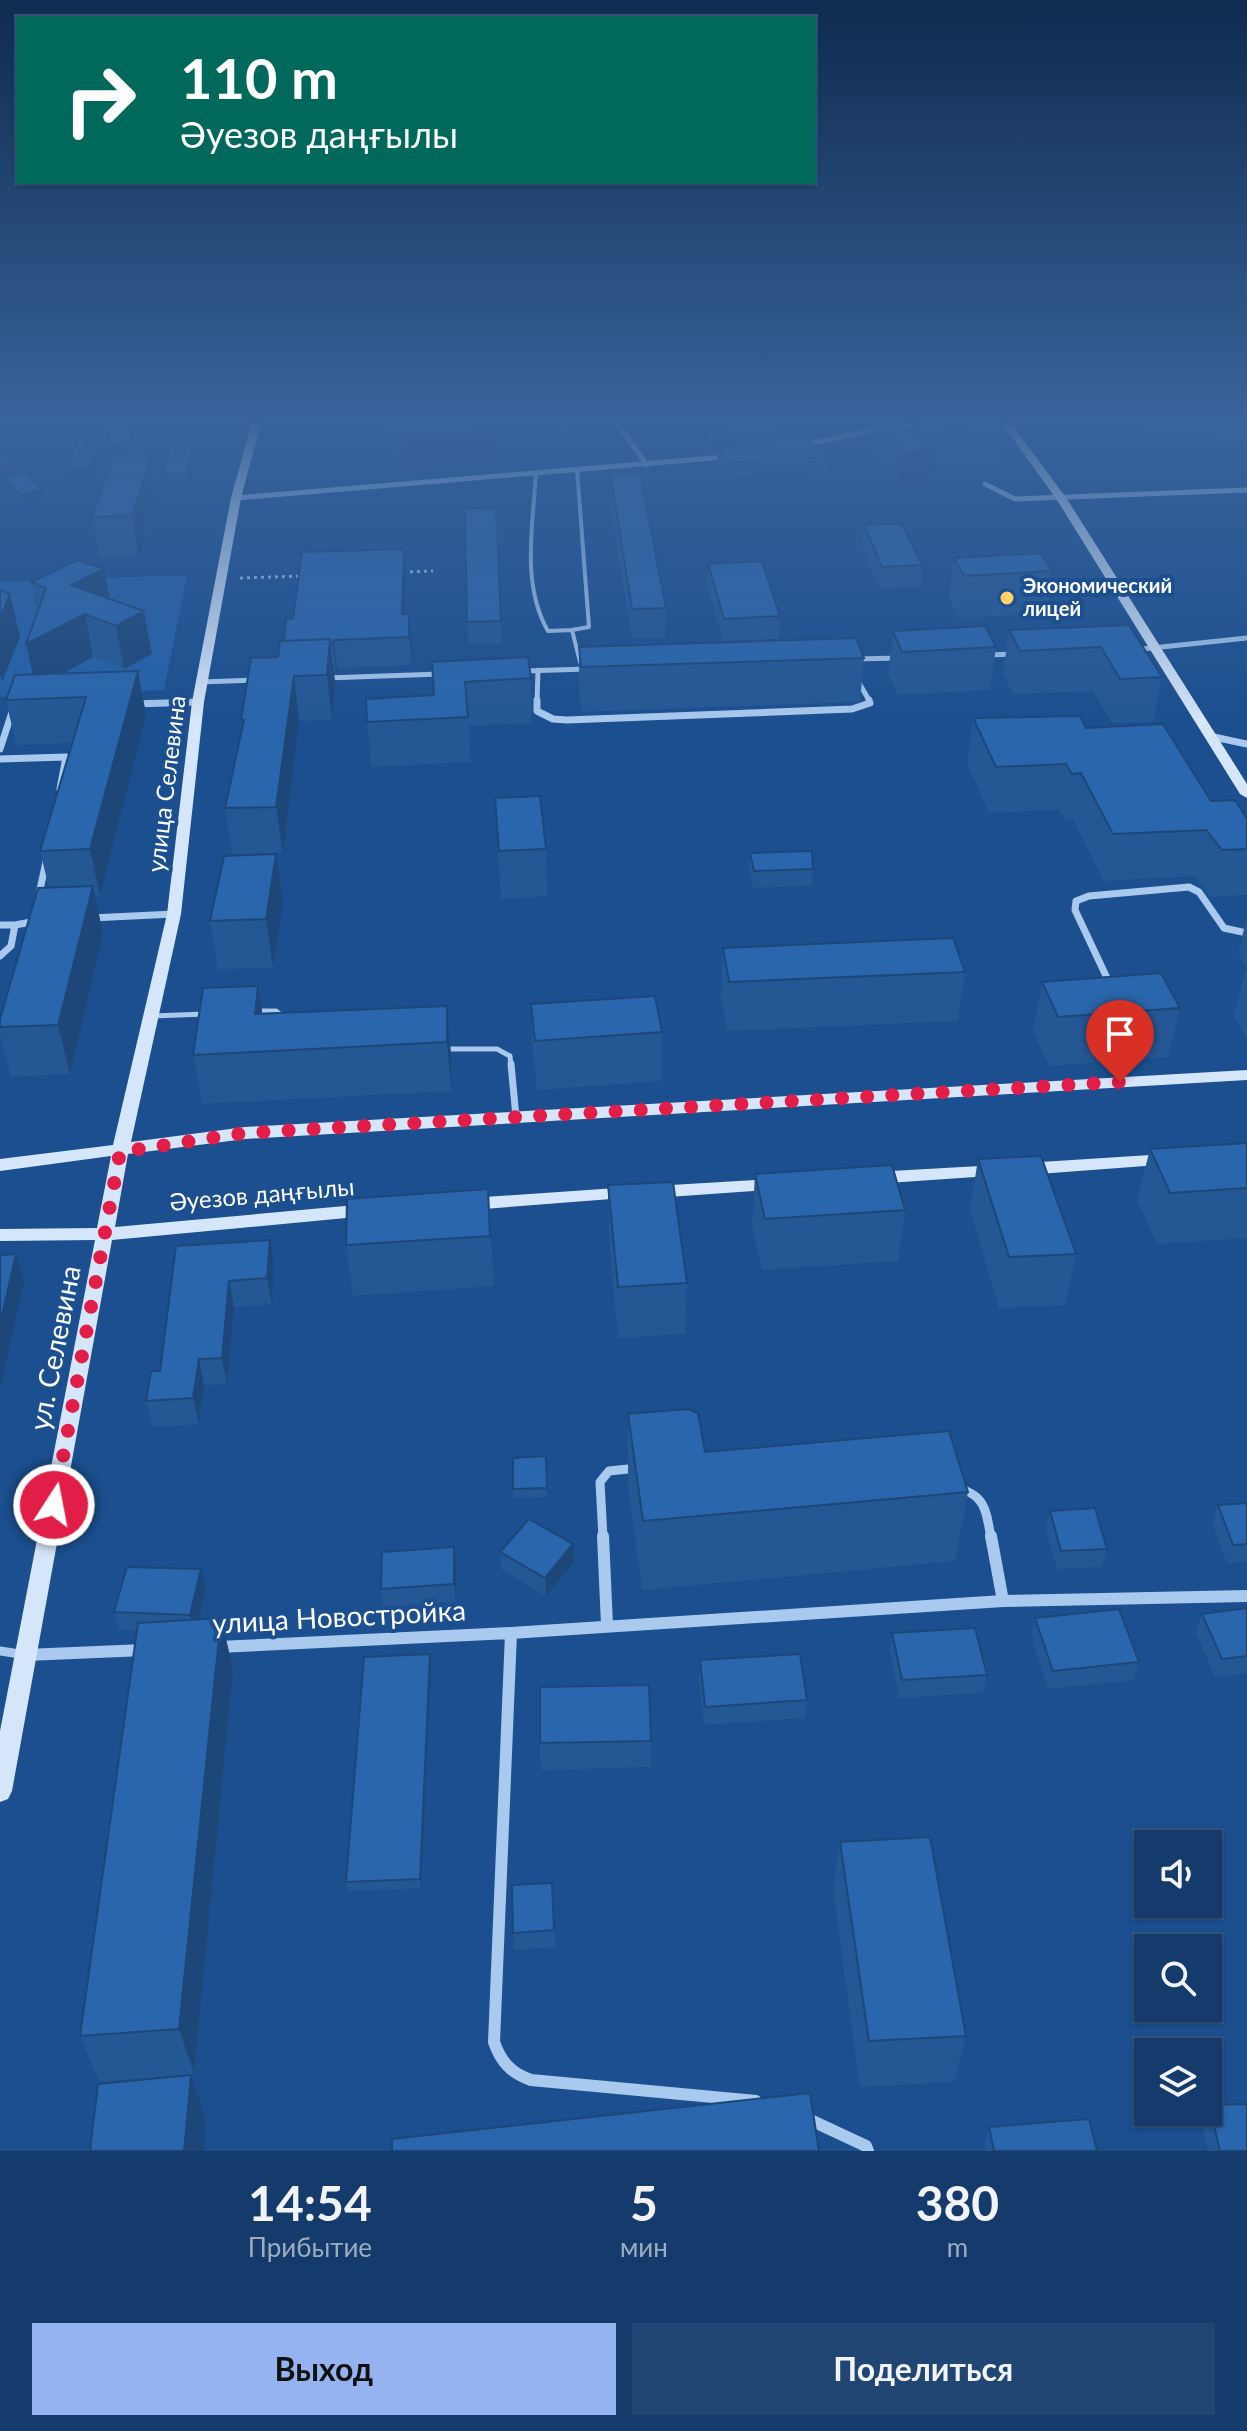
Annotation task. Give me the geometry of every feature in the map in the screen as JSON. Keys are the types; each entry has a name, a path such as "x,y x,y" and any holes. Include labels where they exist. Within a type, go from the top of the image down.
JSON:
{"street":[{"name":"улица Селевина","path":"120,1152 174,914 198,702 231,522"},
{"path":"1077,522 1207,736 1247,794"},
{"path":"1125,650 1247,638"},
{"path":"970,655 1032,653"},
{"path":"538,670 537,711 553,719 864,708 870,703 847,660 909,658"},
{"path":"507,672 598,668"},
{"path":"324,678 446,674"},
{"path":"201,682 262,680"},
{"path":"121,705 198,702"},
{"path":"0,709 28,708"},
{"path":"0,749 13,709"},
{"path":"1207,736 1247,744"},
{"path":"0,759 66,757 58,801"},
{"path":"34,921 49,846"},
{"path":"1107,978 1075,910 1076,901 1089,896 1189,887 1199,892 1224,928 1247,933"},
{"path":"80,919 174,914"},
{"path":"0,925 48,920"},
{"path":"0,956 11,946 15,925"},
{"path":"0,1165 120,1152 245,1133 1247,1075"},
{"name":"ул. Селевина","path":"0,1791 120,1152"},
{"path":"852,1180 1184,1159"},
{"path":"457,1204 789,1184"},
{"name":"Әуезов даңғылы","path":"0,1235 105,1234 378,1209"},
{"path":"607,1625 600,1482 609,1471 618,1467 645,1468"},
{"path":"949,1486 973,1492 984,1501 1003,1601"},
{"name":"улица Новостройка","path":"198,1647 511,1633 1003,1601 1247,1596"},
{"path":"511,1633 494,2042 499,2057 509,2071 531,2080 760,2101 775,2106"},
{"path":"25,1655 151,1649"},
{"path":"790,2112 834,2128 866,2146 868,2151"}],"lane":[{"path":"533,522 534,587 542,623 548,631 589,627 581,522"},
{"path":"572,630 582,669"},
{"path":"240,1012 276,1011 288,1024"},
{"path":"153,1016 211,1013"},
{"path":"435,1049 505,1051 510,1056 516,1117"},
{"path":"0,1651 25,1655"}],"path":[{"path":"403,572 433,571"},
{"path":"221,579 312,576"}],"shaded area":[{"path":"187,575 164,690 0,697 0,582"}],"building":[{"path":"465,522 497,522 501,621 467,622"},
{"path":"618,522 650,522 666,608 632,609"},
{"path":"902,524 922,565 882,567 864,525"},
{"path":"404,549 402,614 409,614 409,637 334,640 333,644 330,639 284,641 286,619 293,618 302,552"},
{"path":"1040,553 1052,571 964,576 954,558"},
{"path":"78,560 104,569 71,585 144,611 116,626 85,614 26,644 46,588 31,582"},
{"path":"762,561 780,616 724,619 708,564"},
{"path":"0,590 10,594 0,619"},
{"path":"1129,625 1162,677 1120,679 1101,647 1020,651 1009,630"},
{"path":"985,626 996,647 902,652 893,631"},
{"path":"856,638 864,658 581,667 579,647"},
{"path":"330,639 327,675 294,676 276,807 225,808 244,720 241,720 251,658 278,657 280,641"},
{"path":"528,657 531,678 465,682 468,717 367,722 366,699 434,695 432,662"},
{"path":"138,671 90,849 40,851 86,697 6,700 15,675"},
{"path":"1080,716 1086,728 1163,724 1211,801 1235,800 1247,819 1247,849 1222,850 1206,830 1113,834 1081,773 1072,774 1066,764 996,767 973,718"},
{"path":"540,796 546,849 499,851 495,798"},
{"path":"812,851 813,869 754,871 750,853"},
{"path":"276,854 266,919 210,921 224,856"},
{"path":"93,886 58,1025 0,1027 38,888"},
{"path":"953,938 965,972 729,982 723,948"},
{"path":"1161,973 1180,1008 1058,1017 1042,982"},
{"path":"258,986 255,1014 447,1006 447,1042 193,1055 203,988"},
{"path":"655,996 662,1032 535,1041 531,1004"},
{"path":"1247,1143 1247,1188 1170,1193 1150,1149"},
{"path":"1041,1156 1076,1254 1009,1257 978,1159"},
{"path":"892,1165 905,1210 765,1219 755,1174"},
{"path":"673,1182 687,1283 618,1287 608,1185"},
{"path":"488,1189 490,1236 346,1245 347,1199"},
{"path":"270,1240 267,1278 229,1281 222,1358 199,1359 193,1398 146,1401 151,1371 160,1371 176,1246"},
{"path":"16,1254 0,1324 0,1255"},
{"path":"688,1409 698,1413 705,1452 949,1431 968,1492 643,1521 628,1414"},
{"path":"546,1456 547,1488 513,1489 513,1458"},
{"path":"1247,1503 1247,1544 1233,1545 1218,1505"},
{"path":"1095,1508 1107,1549 1061,1551 1050,1511"},
{"path":"529,1519 573,1544 545,1578 500,1552"},
{"path":"454,1547 454,1584 381,1589 382,1552"},
{"path":"127,1567 201,1569 190,1615 114,1612"},
{"path":"1247,1608 1247,1656 1222,1659 1202,1614"},
{"path":"1119,1609 1139,1662 1053,1671 1035,1618"},
{"path":"221,1618 179,2029 80,2036 138,1623"},
{"path":"975,1628 987,1675 902,1680 892,1633"},
{"path":"430,1654 420,1879 346,1882 364,1657"},
{"path":"800,1654 807,1700 705,1707 700,1660"},
{"path":"649,1685 651,1741 540,1743 540,1687"},
{"path":"930,1837 966,2036 869,2041 840,1842"},
{"path":"552,1883 554,1930 513,1933 512,1885"},
{"path":"191,2075 184,2151 90,2151 98,2084"},
{"path":"810,2093 819,2151 392,2151 392,2139"},
{"path":"1247,2104 1247,2151 1220,2151 1214,2126 1222,2126 1222,2105"},
{"path":"1089,2119 1097,2151 994,2151 989,2127"}],"place":[{"name":"Экономический лицей","path":"1007,598"}],"route":[{"path":"54,1505 120,1152 245,1133 1120,1082"}]}
